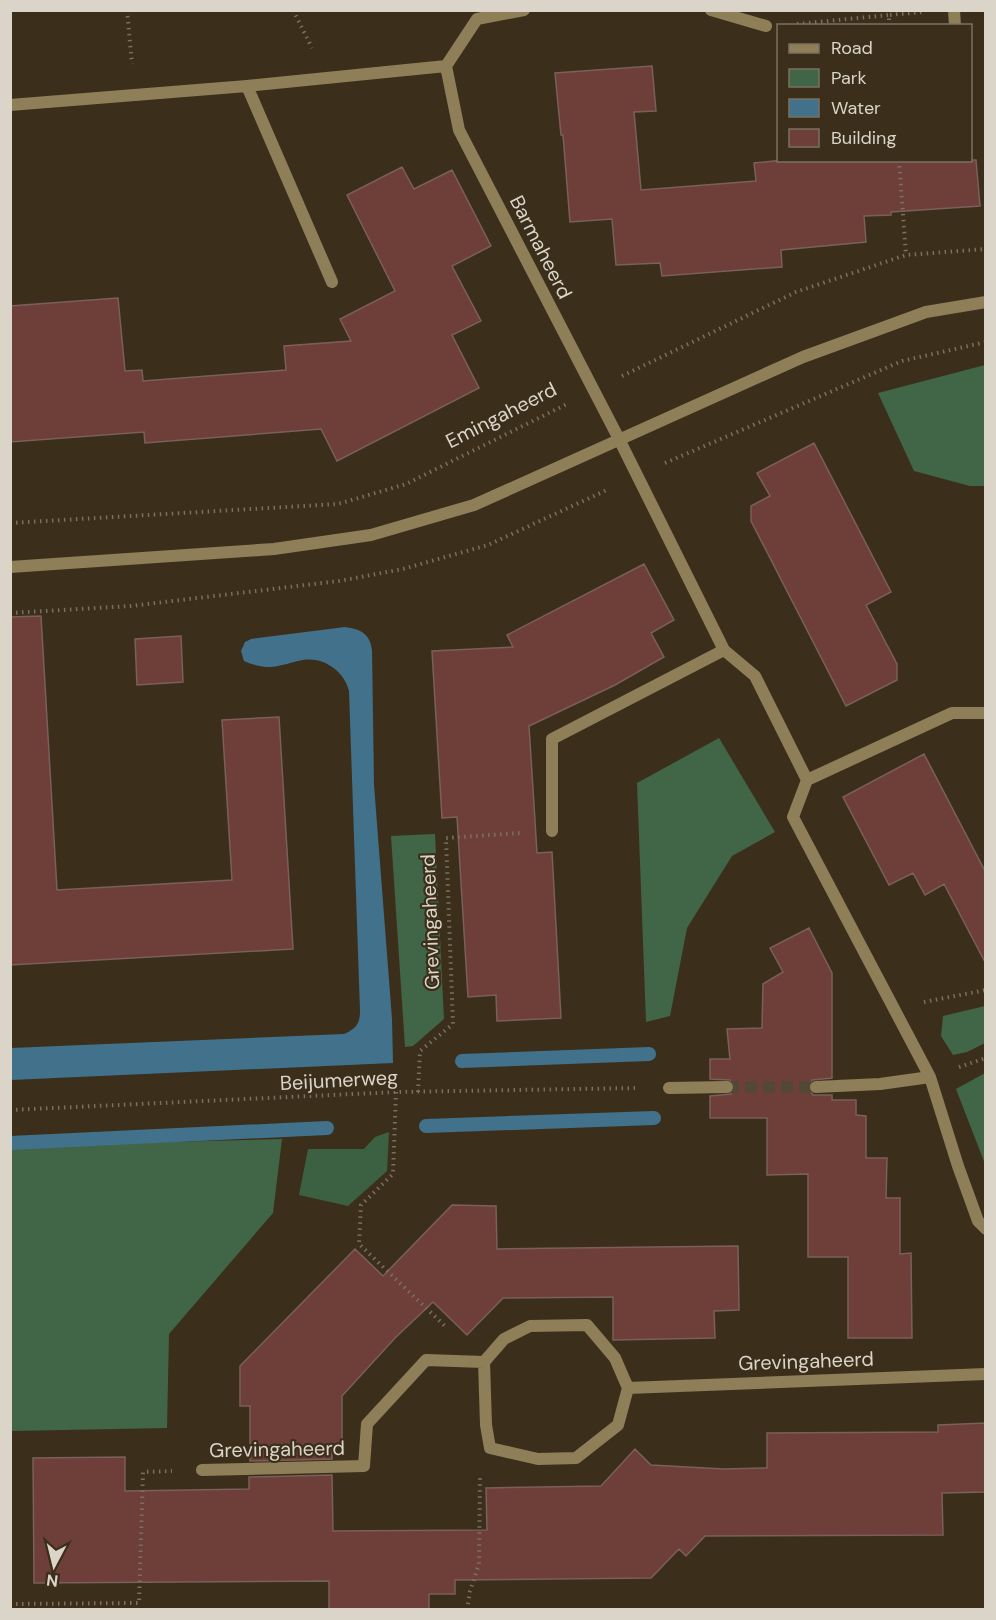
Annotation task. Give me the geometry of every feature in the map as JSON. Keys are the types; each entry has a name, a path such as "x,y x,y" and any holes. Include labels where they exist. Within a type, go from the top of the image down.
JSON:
{"street":[{"path":"10,105 247,86 446,66 477,19 525,10"},
{"path":"711,10 766,26"},
{"name":"Barmaheerd","path":"446,66 459,130 619,439"},
{"path":"247,86 332,282"},
{"path":"10,567 274,549 372,535 474,506 803,357 926,312 986,302"},
{"path":"619,439 724,650 755,676 807,780"},
{"path":"552,831 552,739 724,650"},
{"path":"986,713 952,713 807,780 794,817 930,1077 978,1221 986,1228"},
{"path":"816,1087 880,1084 930,1077"},
{"path":"669,1088 727,1087"},
{"path":"587,1325 615,1358 628,1388 618,1425 576,1458 538,1459 490,1448 486,1425 484,1362 504,1339 530,1326 587,1325"},
{"name":"Grevingaheerd","path":"202,1470 363,1466 367,1424 426,1360 484,1362"},
{"name":"Grevingaheerd","path":"628,1388 986,1374"}],"path":[{"path":"127,10 135,95"},
{"path":"293,10 328,78"},
{"path":"788,24 925,12"},
{"path":"889,15 889,24"},
{"path":"766,26 777,25"},
{"path":"899,162 906,255"},
{"name":"Emingaheerd","path":"10,523 338,504 406,484 796,292 906,255 986,249"},
{"name":"Grevingaheerd","path":"418,1092 420,1051 453,1024 446,838 552,831"},
{"path":"894,1008 986,990"},
{"name":"Beijumerweg","path":"10,1110 396,1092 669,1088"},
{"path":"396,1092 393,1174 361,1205 359,1244 484,1362"},
{"path":"467,1610 470,1591 480,1564 480,1474 490,1448"},
{"name":"Grevingaheerd","path":"10,1604 139,1603 143,1472 202,1470"}],"green space":[{"path":"985,365 985,486 970,486 914,471 878,393"},
{"path":"719,738 775,832 732,856 687,928 670,1016 646,1022 637,783"},
{"path":"435,834 444,1019 413,1046 405,1047 391,836"},
{"path":"985,1006 985,1043 967,1052 953,1055 941,1036 943,1016"},
{"path":"985,1073 985,1164 956,1089"},
{"path":"389,1132 387,1171 348,1206 299,1195 308,1149 364,1149 375,1137"},
{"path":"282,1139 273,1213 169,1334 167,1428 11,1431 11,1146"}],"water":[{"path":"345,627 364,633 372,650 374,785 392,1019 393,1063 11,1080 11,1048 344,1034 356,1026 360,1011 349,691 343,677 325,663 303,660 271,667 260,666 244,661 241,651 245,642 251,639"}],"building":[{"path":"652,66 656,111 634,112 641,190 756,181 754,163 777,161 972,162 976,160 980,206 864,216 866,242 781,250 782,267 662,276 660,263 616,265 612,219 570,222 555,73"},
{"path":"402,167 414,189 452,170 491,246 452,266 481,321 452,335 479,388 337,461 321,429 145,443 144,432 10,442 10,306 118,298 125,371 142,370 143,381 286,370 284,346 351,341 340,319 395,291 347,195"},
{"path":"814,443 891,592 866,605 897,664 897,680 846,706 751,521 751,506 770,496 757,473"},
{"path":"644,564 674,620 651,633 664,657 615,685 529,726 537,853 552,852 561,1018 497,1021 496,995 468,997 457,817 442,818 432,651 513,647 507,635"},
{"path":"41,616 57,890 232,880 222,720 279,717 293,949 10,965 10,617"},
{"path":"181,636 183,682 137,685 135,639"},
{"path":"924,754 986,873 986,964 944,884 925,895 913,873 889,885 843,797"},
{"path":"809,928 832,973 832,1078 812,1080 808,1088 813,1095 832,1095 832,1100 856,1100 856,1115 866,1116 866,1158 887,1158 886,1198 900,1198 900,1254 911,1253 912,1338 848,1338 848,1257 808,1257 808,1174 767,1175 767,1118 710,1118 710,1096 731,1094 735,1086 730,1080 710,1079 710,1059 730,1059 727,1029 762,1028 763,984 783,972 770,948"},
{"path":"452,1205 496,1206 497,1249 738,1246 739,1310 714,1311 715,1338 613,1340 613,1297 503,1298 467,1335 433,1302 395,1338 342,1396 342,1446 332,1446 332,1459 250,1461 250,1406 240,1406 240,1366 355,1249 383,1276"},
{"path":"986,1423 986,1492 942,1493 943,1535 705,1536 686,1556 679,1549 651,1578 455,1580 455,1594 429,1594 429,1610 329,1610 329,1581 34,1583 33,1458 125,1457 125,1491 249,1489 249,1477 332,1475 333,1531 487,1530 486,1488 601,1486 635,1449 651,1465 724,1469 767,1468 767,1433 938,1432 938,1425"}],"waterway":[{"path":"462,1061 649,1054"},
{"path":"426,1126 654,1118"},
{"path":"10,1143 327,1128"}],"tunnel":[{"path":"727,1087 816,1087"}]}
